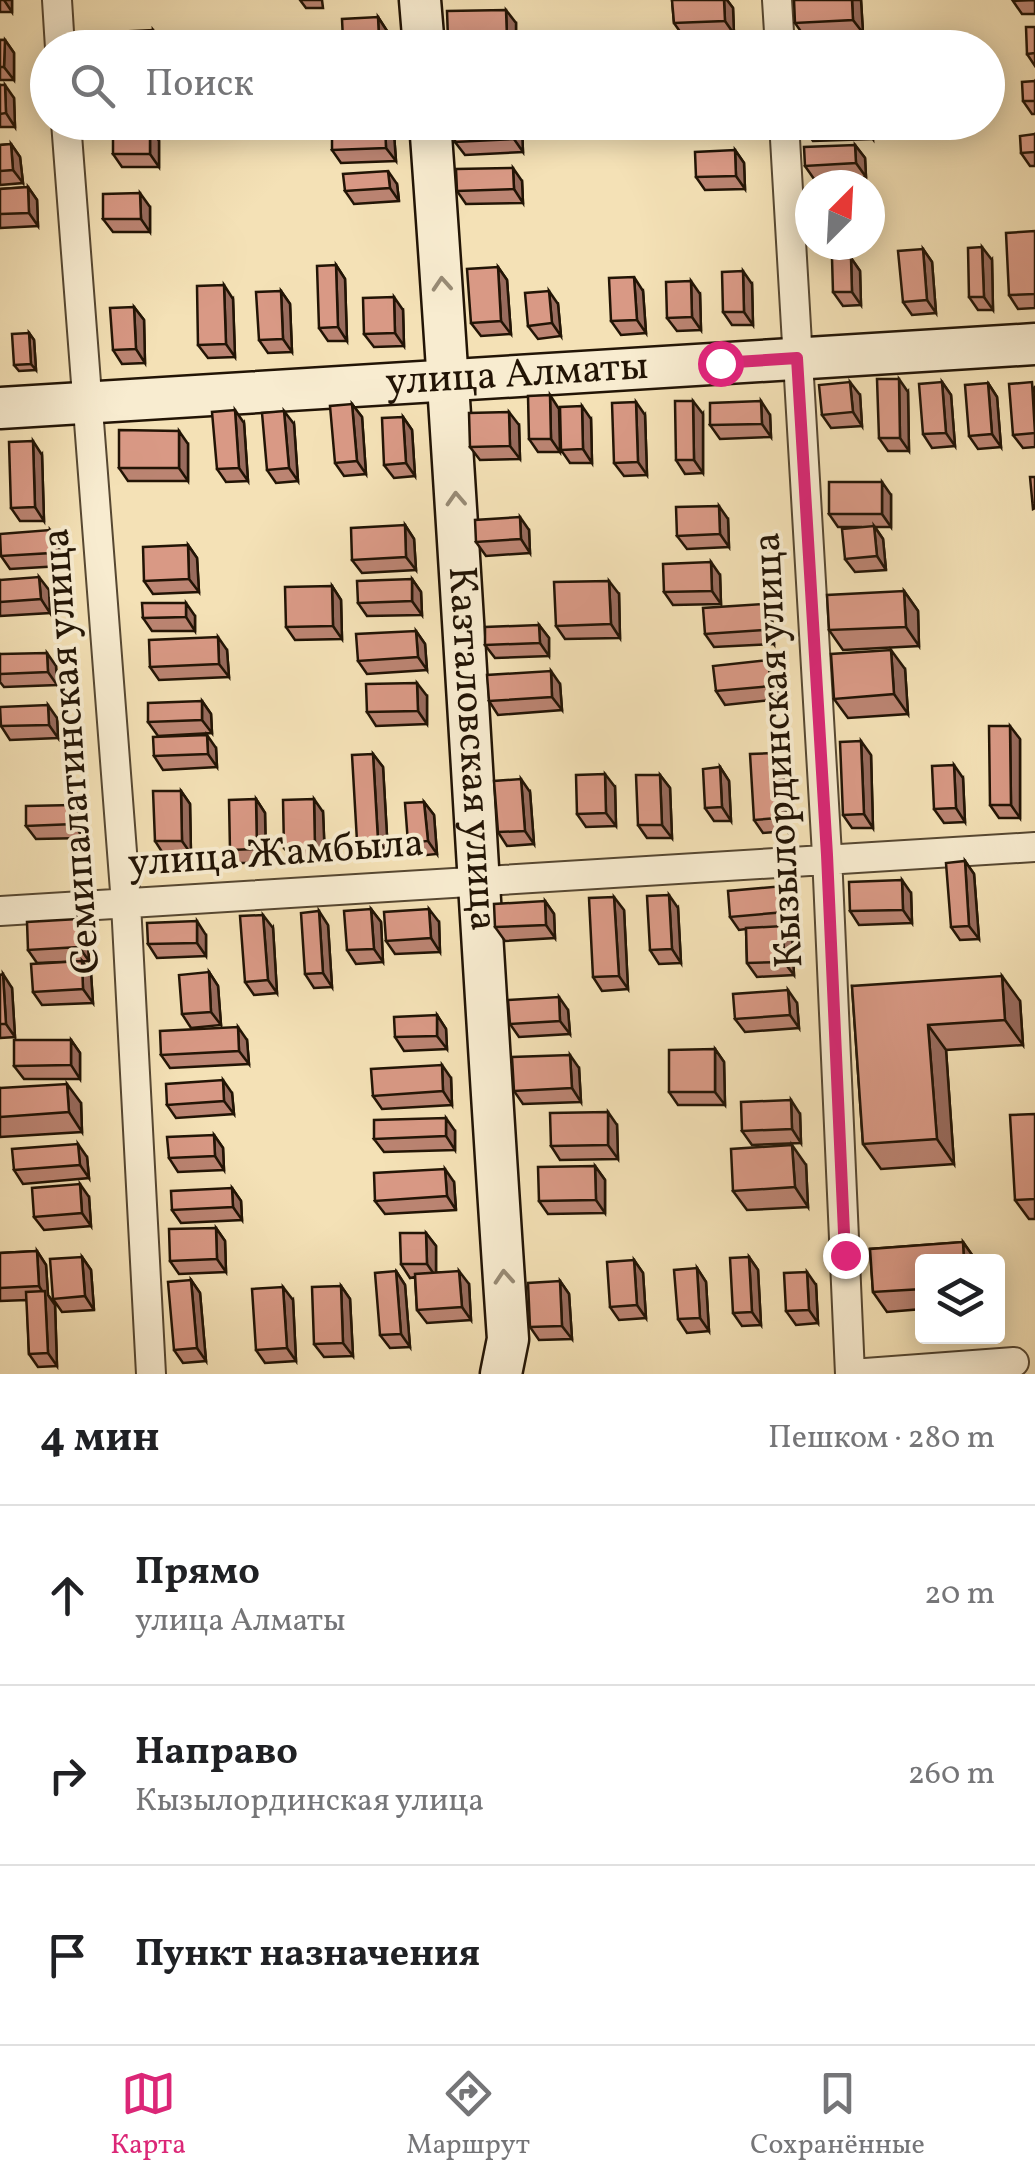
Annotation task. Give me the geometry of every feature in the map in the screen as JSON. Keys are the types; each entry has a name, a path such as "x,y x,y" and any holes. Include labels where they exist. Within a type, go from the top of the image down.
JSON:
{"street":[{"path":"56,0 58,30"},
{"path":"420,0 422,30"},
{"path":"777,0 779,30"},
{"name":"Семипалатинская улица","path":"67,140 126,904 150,1374"},
{"name":"Казталовская улица","path":"431,140 508,1339 502,1374"},
{"name":"Кызылординская улица","path":"785,140 827,860 851,1374"},
{"name":"улица Алматы","path":"0,408 1035,344"},
{"name":"улица Жамбыла","path":"0,911 1035,848"},
{"path":"851,1374 1014,1362"}],"building":[{"path":"672,0 724,0 725,21 674,23"},
{"path":"794,0 852,0 853,20 795,23"},
{"path":"506,10 507,30 448,30 447,11"},
{"path":"378,17 379,30 343,30 342,19"},
{"path":"1026,27 1035,27 1035,53 1027,54"},
{"path":"0,40 5,40 4,67 0,67"},
{"path":"1035,81 1035,101 1023,101 1022,82"},
{"path":"0,85 5,85 6,113 0,114"},
{"path":"1035,134 1035,152 1021,153 1020,136"},
{"path":"113,140 150,140 150,154 113,154"},
{"path":"332,140 386,140 386,148 332,150"},
{"path":"11,144 13,170 0,171 0,145"},
{"path":"855,145 856,163 805,166 804,147"},
{"path":"735,150 736,176 696,177 695,152"},
{"path":"513,168 514,189 457,191 456,169"},
{"path":"388,171 390,188 345,191 343,174"},
{"path":"28,187 29,213 0,214 0,189"},
{"path":"140,193 141,219 103,219 103,194"},
{"path":"1035,231 1035,294 1009,295 1006,233"},
{"path":"982,247 984,297 969,297 968,248"},
{"path":"923,249 927,300 903,302 898,251"},
{"path":"832,260 851,260 852,292 833,292"},
{"path":"336,265 338,327 319,328 317,266"},
{"path":"498,267 501,321 471,323 467,269"},
{"path":"743,271 744,312 723,312 722,272"},
{"path":"634,277 637,320 611,321 609,278"},
{"path":"691,281 692,317 667,318 666,282"},
{"path":"224,285 226,344 198,345 197,286"},
{"path":"281,291 283,339 259,340 256,292"},
{"path":"549,291 552,323 528,326 525,293"},
{"path":"394,297 395,333 364,334 363,298"},
{"path":"134,307 136,349 113,350 110,308"},
{"path":"29,333 31,364 14,365 12,334"},
{"path":"877,379 899,379 900,438 879,438"},
{"path":"850,382 853,412 822,415 819,385"},
{"path":"942,382 946,433 923,434 919,384"},
{"path":"1032,382 1035,433 1013,435 1009,384"},
{"path":"988,383 992,434 969,436 965,385"},
{"path":"550,395 551,439 529,439 528,396"},
{"path":"675,401 693,401 694,460 676,460"},
{"path":"761,401 762,424 710,425 710,403"},
{"path":"636,402 638,462 614,463 612,403"},
{"path":"352,404 357,461 335,463 330,406"},
{"path":"582,406 583,449 561,450 560,407"},
{"path":"235,410 239,468 217,469 212,412"},
{"path":"284,411 289,468 267,470 262,413"},
{"path":"509,412 510,446 470,447 469,413"},
{"path":"403,417 406,463 384,465 382,418"},
{"path":"119,430 179,431 179,468 119,468"},
{"path":"33,441 35,507 11,508 9,442"},
{"path":"1030,477 1035,477 1033,509"},
{"path":"829,482 882,482 882,514 829,514"},
{"path":"719,506 720,534 677,536 676,507"},
{"path":"520,517 521,539 476,542 475,520"},
{"path":"405,525 406,557 352,560 351,528"},
{"path":"874,526 877,556 845,559 842,529"},
{"path":"50,530 51,553 1,556 0,534"},
{"path":"188,545 189,579 144,581 143,547"},
{"path":"711,562 712,591 664,592 663,564"},
{"path":"39,577 41,599 0,602 0,580"},
{"path":"412,579 412,601 358,603 357,581"},
{"path":"609,581 611,624 556,626 554,582"},
{"path":"332,586 333,626 286,627 285,587"},
{"path":"904,591 906,627 829,630 827,595"},
{"path":"142,603 186,603 186,617 143,618"},
{"path":"763,604 764,630 705,634 703,608"},
{"path":"539,625 540,643 485,645 485,627"},
{"path":"416,631 418,657 358,661 356,634"},
{"path":"218,637 219,664 150,667 149,640"},
{"path":"891,650 894,694 834,699 831,654"},
{"path":"47,653 48,672 0,674 0,654"},
{"path":"768,660 771,686 716,691 713,666"},
{"path":"551,671 552,697 489,701 487,675"},
{"path":"417,683 418,711 367,712 366,684"},
{"path":"202,701 202,720 148,722 148,703"},
{"path":"48,705 49,725 1,726 0,707"},
{"path":"989,726 1010,726 1011,805 990,805"},
{"path":"207,735 208,754 154,756 153,737"},
{"path":"861,741 864,814 843,815 840,742"},
{"path":"773,753 777,818 754,820 750,754"},
{"path":"373,754 378,840 357,841 352,755"},
{"path":"954,765 956,808 934,809 932,766"},
{"path":"720,767 722,807 705,808 703,769"},
{"path":"605,774 606,813 577,814 576,775"},
{"path":"636,775 660,775 662,825 638,825"},
{"path":"521,779 525,831 498,832 494,781"},
{"path":"153,791 181,791 182,841 155,841"},
{"path":"256,799 257,849 230,850 229,800"},
{"path":"314,799 315,847 284,848 283,800"},
{"path":"424,802 428,841 408,843 405,803"},
{"path":"73,805 74,824 26,826 26,806"},
{"path":"965,861 969,926 951,927 946,863"},
{"path":"902,880 903,910 850,911 849,882"},
{"path":"783,886 785,912 730,917 728,891"},
{"path":"669,895 672,949 650,950 647,896"},
{"path":"614,897 619,976 593,977 589,898"},
{"path":"545,901 546,925 495,927 494,904"},
{"path":"371,909 374,949 347,950 344,911"},
{"path":"429,909 431,938 386,941 384,912"},
{"path":"319,911 323,973 305,974 301,913"},
{"path":"263,915 268,980 245,982 240,916"},
{"path":"78,919 79,947 28,950 27,922"},
{"path":"197,921 197,943 148,944 147,923"},
{"path":"783,926 784,962 747,963 746,928"},
{"path":"82,961 83,989 33,992 31,964"},
{"path":"209,972 211,1012 182,1014 179,975"},
{"path":"3,974 6,1024 0,1024 0,975"},
{"path":"1002,976 1005,1020 928,1025 937,1139 863,1144 852,986"},
{"path":"788,990 790,1015 735,1019 733,994"},
{"path":"559,997 560,1021 510,1024 508,1000"},
{"path":"437,1015 437,1036 395,1037 394,1017"},
{"path":"238,1027 239,1051 161,1055 160,1031"},
{"path":"14,1040 71,1040 71,1065 14,1066"},
{"path":"715,1049 715,1092 669,1092 669,1050"},
{"path":"570,1055 572,1088 514,1091 512,1057"},
{"path":"442,1065 443,1091 373,1096 371,1069"},
{"path":"223,1080 224,1101 167,1105 166,1084"},
{"path":"67,1084 69,1112 0,1117 0,1088"},
{"path":"791,1100 792,1129 742,1131 741,1102"},
{"path":"608,1112 608,1145 551,1146 550,1113"},
{"path":"1035,1114 1035,1199 1015,1200 1010,1115"},
{"path":"446,1118 446,1136 374,1139 374,1120"},
{"path":"214,1135 215,1156 169,1158 167,1137"},
{"path":"78,1144 80,1165 14,1170 12,1149"},
{"path":"792,1145 795,1187 733,1191 731,1149"},
{"path":"595,1166 596,1200 539,1201 538,1167"},
{"path":"445,1169 447,1196 375,1201 374,1173"},
{"path":"80,1184 82,1213 34,1217 32,1188"},
{"path":"232,1188 233,1207 172,1210 171,1191"},
{"path":"216,1228 217,1259 170,1261 169,1229"},
{"path":"400,1233 426,1233 427,1264 401,1264"},
{"path":"963,1242 964,1254 915,1254 915,1289 873,1292 870,1249"},
{"path":"37,1251 39,1286 0,1288 0,1253"},
{"path":"82,1257 85,1296 53,1299 50,1259"},
{"path":"749,1257 752,1312 733,1313 730,1258"},
{"path":"634,1260 637,1305 610,1307 607,1262"},
{"path":"697,1268 700,1318 678,1319 674,1270"},
{"path":"396,1271 401,1334 380,1335 375,1273"},
{"path":"459,1271 462,1307 417,1310 415,1274"},
{"path":"807,1272 809,1310 786,1311 784,1273"},
{"path":"191,1280 197,1348 174,1350 168,1282"},
{"path":"560,1281 562,1326 530,1327 528,1283"},
{"path":"341,1286 343,1343 314,1344 312,1287"},
{"path":"283,1287 287,1348 256,1350 252,1289"},
{"path":"45,1291 48,1353 29,1354 26,1292"}],"route":[{"path":"720,363 797,358 827,855 845,1255"}]}
